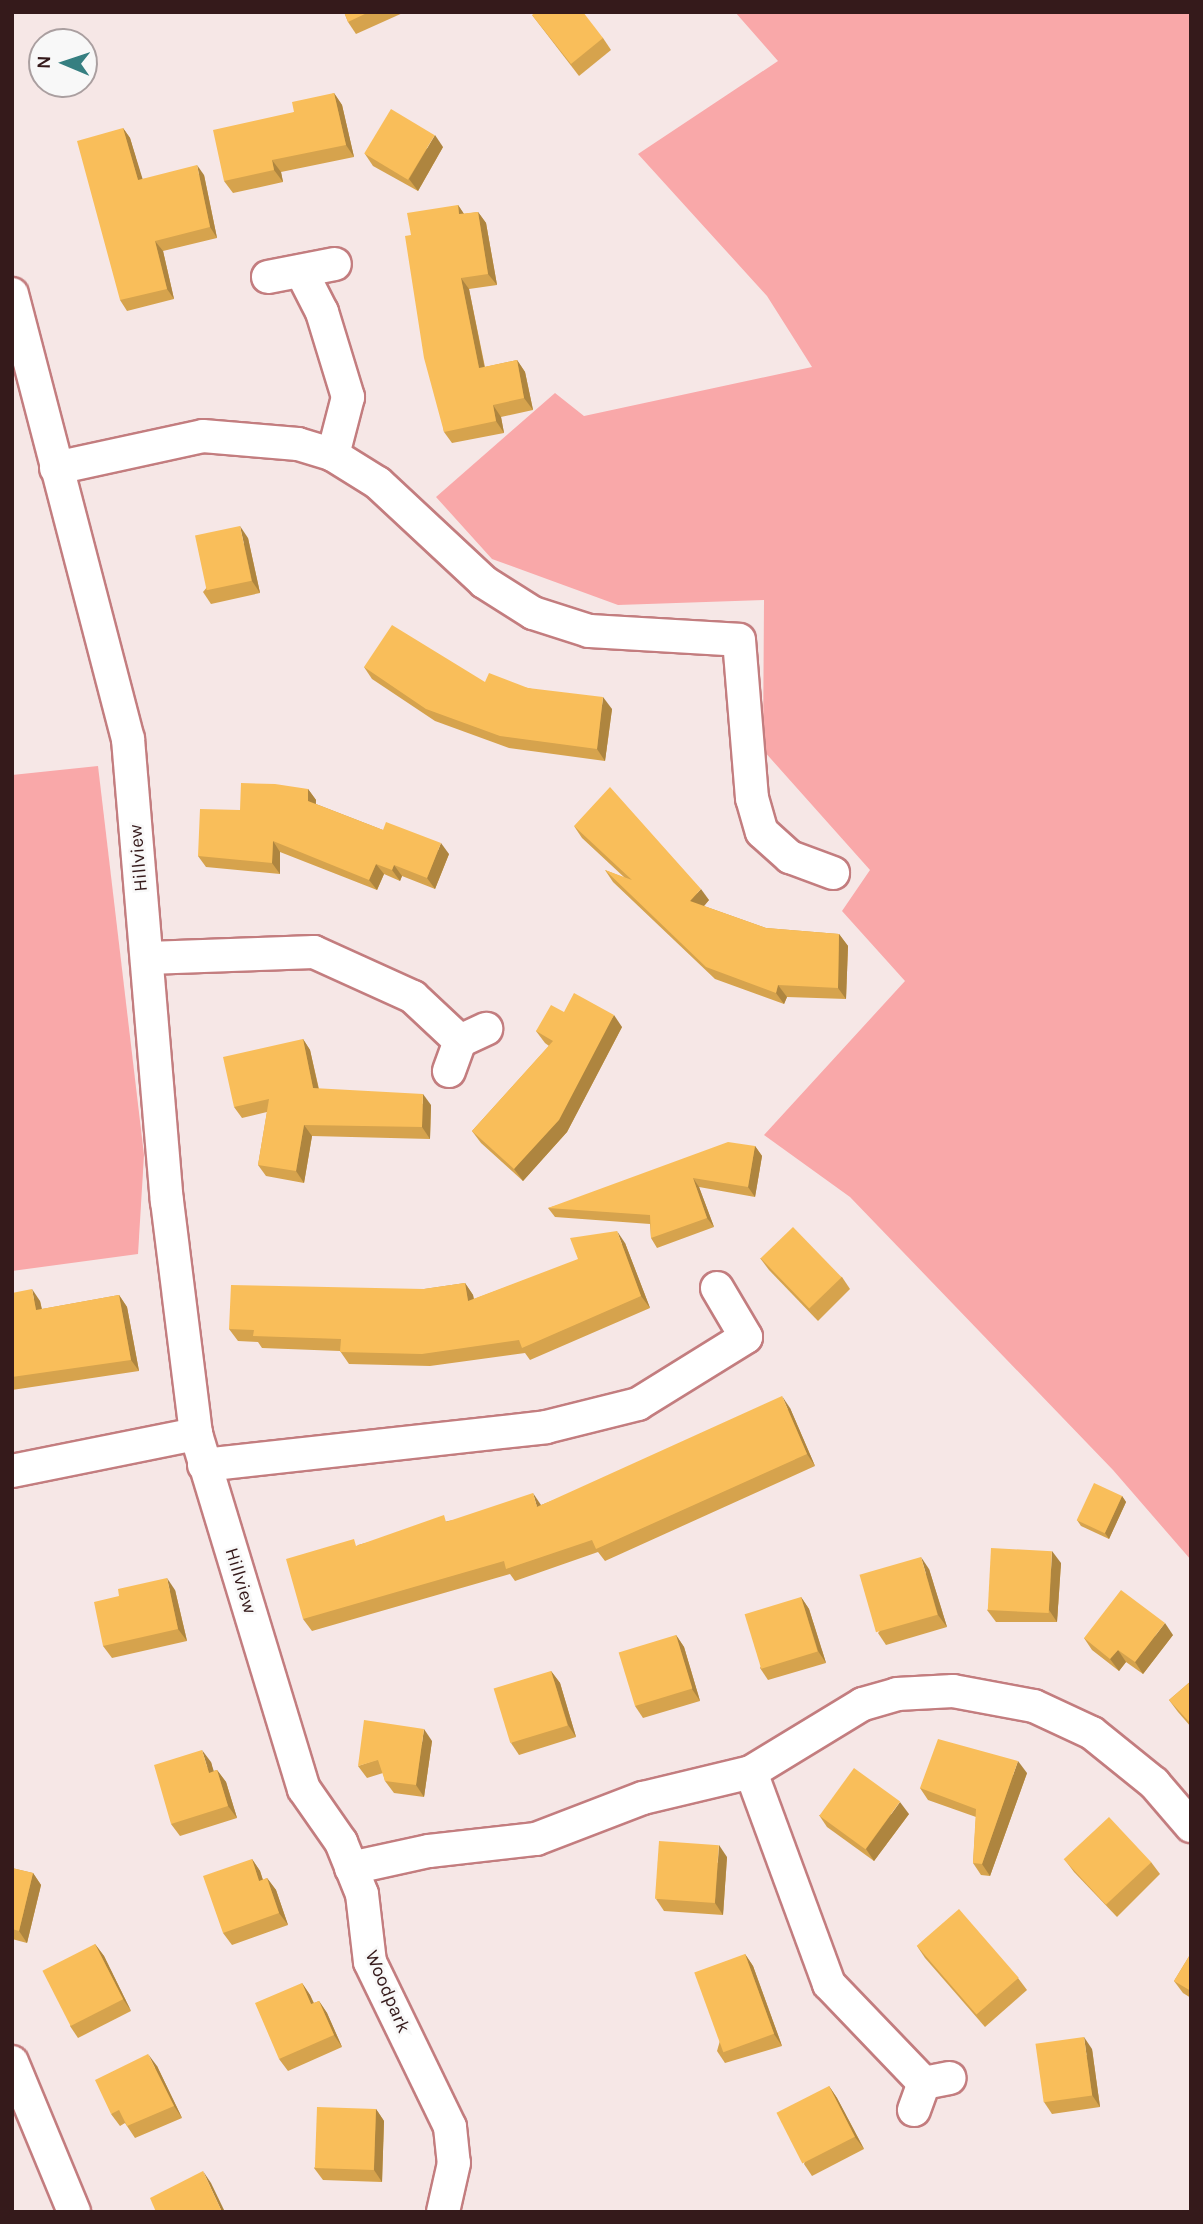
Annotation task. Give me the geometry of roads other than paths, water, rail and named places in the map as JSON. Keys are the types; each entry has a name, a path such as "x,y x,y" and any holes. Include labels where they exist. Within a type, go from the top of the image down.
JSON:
{"street":[{"path":"268,276 335,264"},
{"path":"301,271 322,313 348,397 333,455"},
{"name":"Hillview","path":"12,294 128,739 167,1201 196,1434 275,1698"},
{"path":"56,468 203,436 256,436 333,455 377,483 484,582 533,613 589,631 739,640 752,797 762,832 790,857 833,873"},
{"path":"148,958 314,952 414,997 473,1035 449,1071"},
{"path":"204,1465 546,1427 625,1409 746,1337 717,1288"},
{"path":"12,1471 196,1434"},
{"path":"351,1868 429,1851 536,1839 643,1798 751,1772 863,1704 897,1694 990,1695 1049,1710 1092,1733 1154,1783 1191,1826"},
{"name":"Woodpark","path":"275,1698 304,1789 341,1842 362,1894 370,1962 450,2127 454,2163 443,2212"},
{"path":"751,1772 829,1984 929,2090"},
{"path":"12,2062 74,2212"}]}
